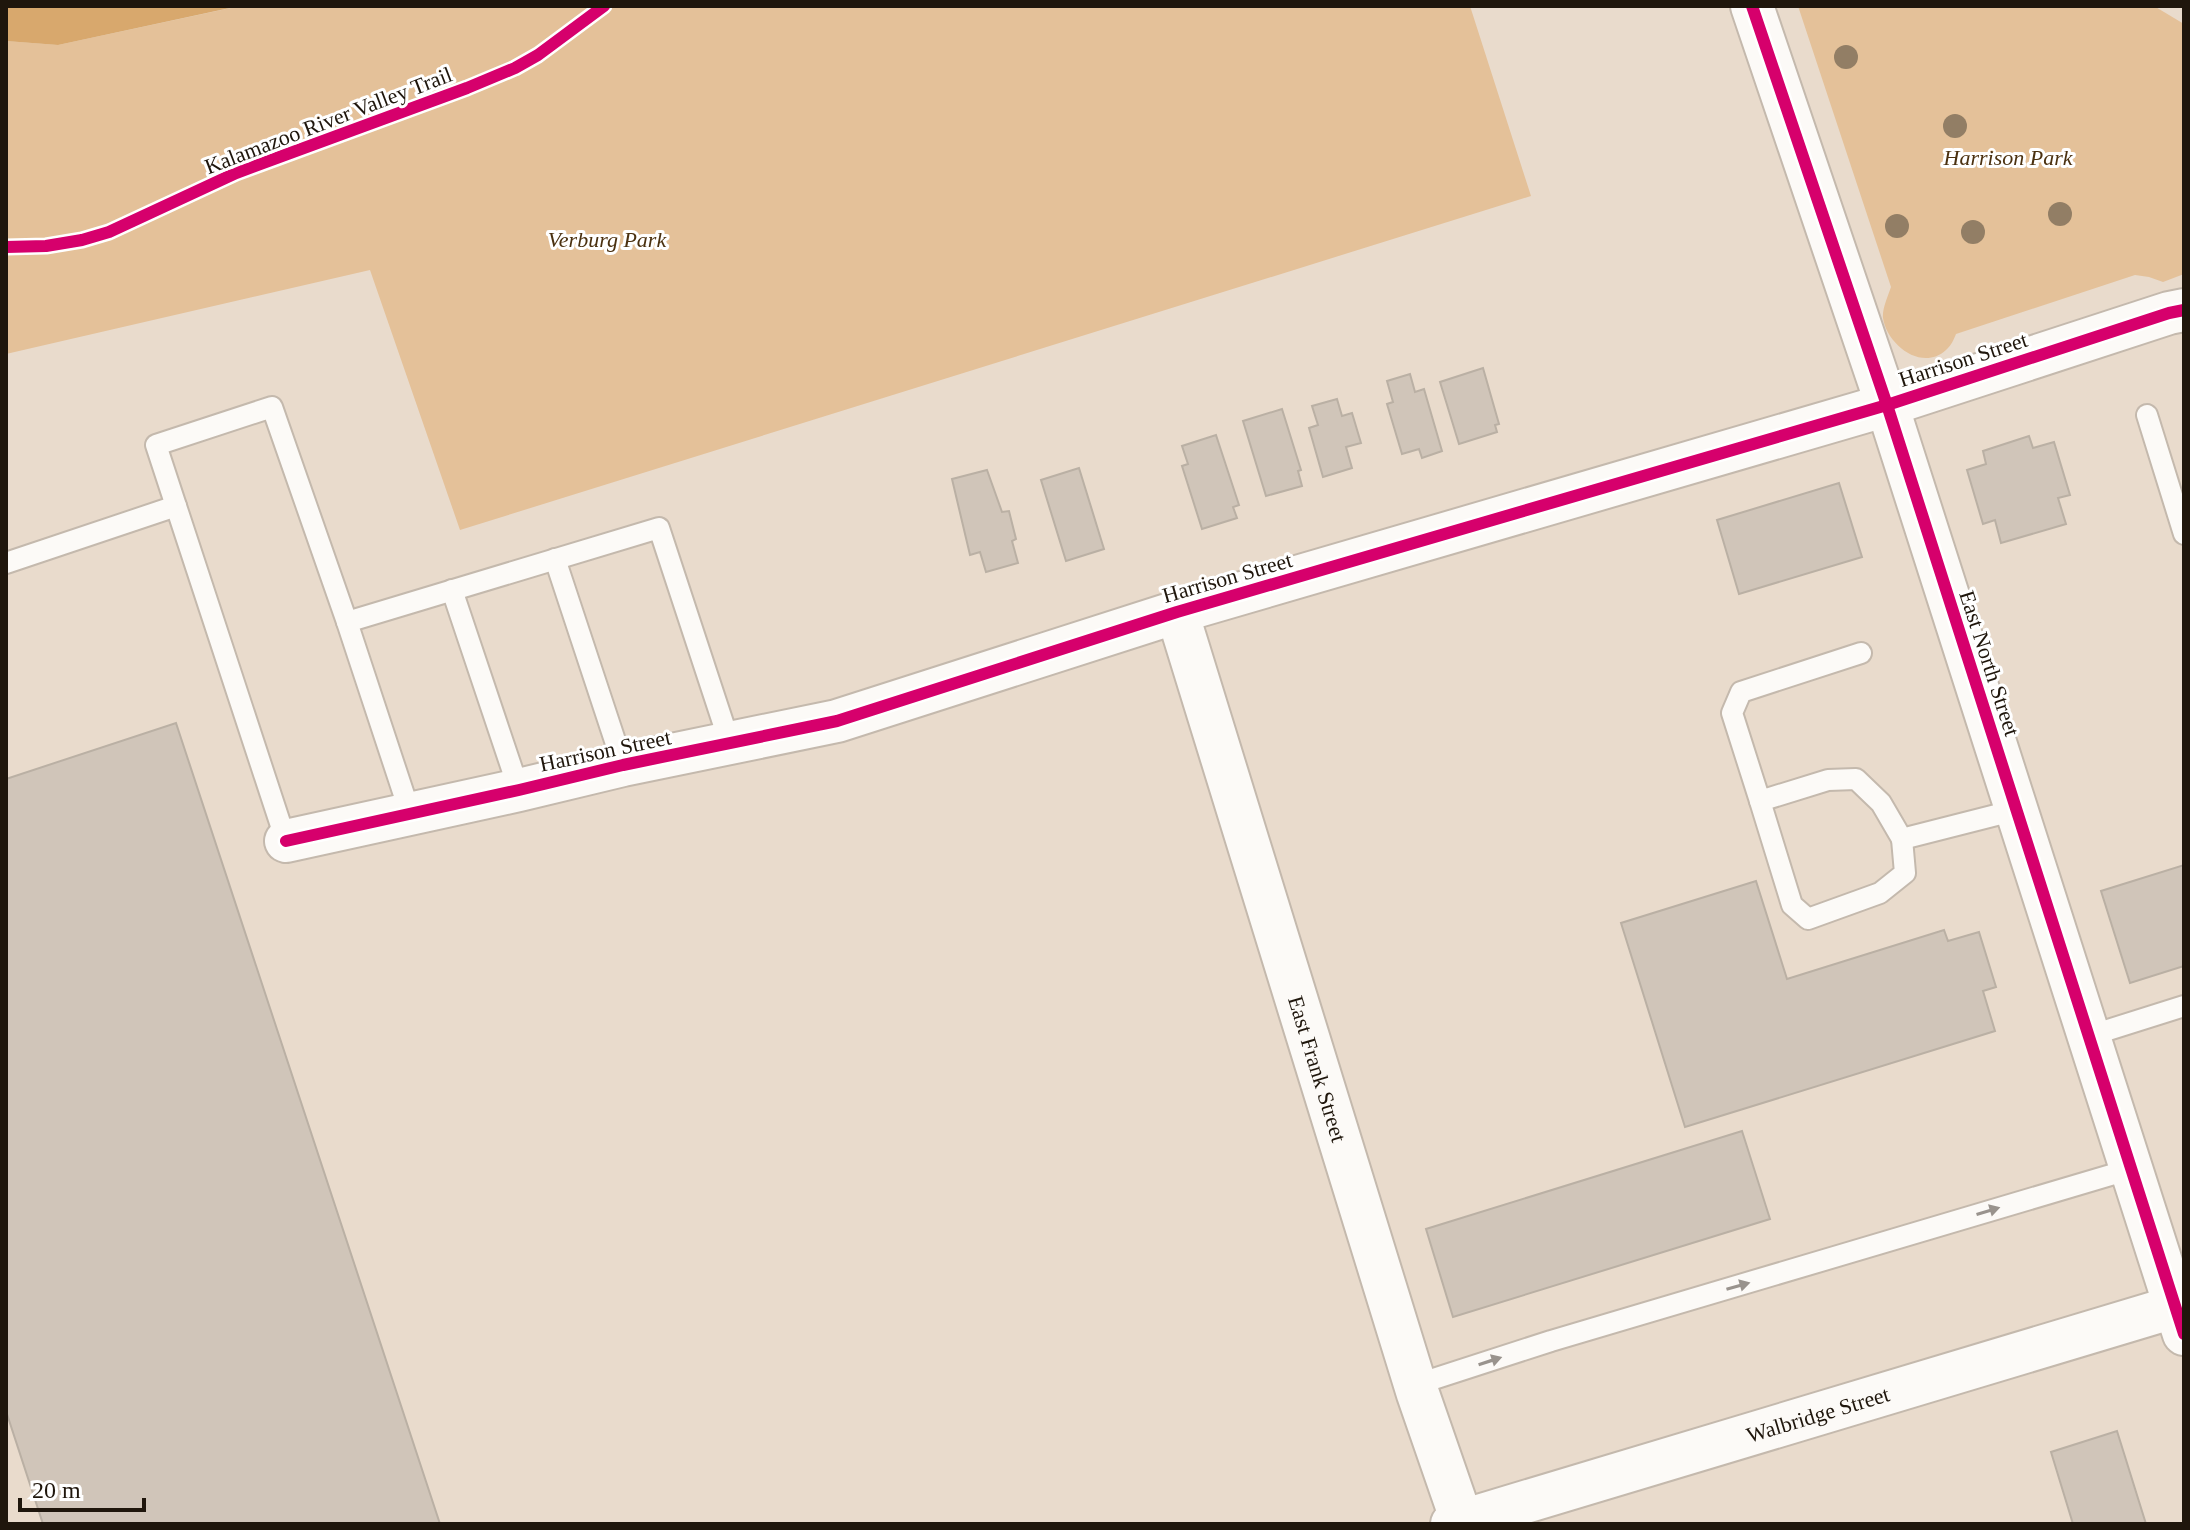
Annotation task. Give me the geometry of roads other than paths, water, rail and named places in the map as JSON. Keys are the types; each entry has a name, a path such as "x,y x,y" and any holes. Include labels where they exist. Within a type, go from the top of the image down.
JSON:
{"street":[{"name":"East North Street","path":"1752,6 1887,405 2131,1169 2181,1315"},
{"name":"Harrison Street","path":"286,841 623,765 837,721 1177,612 1887,405 2179,307"},
{"name":"East Frank Street","path":"1177,612 1459,1523"},
{"name":"Walbridge Street","path":"1459,1523 2181,1315"}],"lane":[{"path":"286,841 156,445 272,407 410,813"},
{"path":"2147,415 2184,534"},
{"path":"6,563 176,506"},
{"path":"347,622 659,528 730,744"},
{"path":"555,559 623,765"},
{"path":"452,590 519,790"},
{"path":"1760,801 1828,780 1856,779 1881,803 1902,839 1905,873 1880,893 1808,919 1792,905 1732,713 1741,692 1861,653"},
{"path":"1902,839 2016,810"},
{"path":"2089,1036 2184,1006"},
{"path":"1415,1385 1551,1341 2131,1169"}],"park label":[{"name":"Harrison Park","path":"2008,157"},
{"name":"Verburg Park","path":"607,239"}]}
